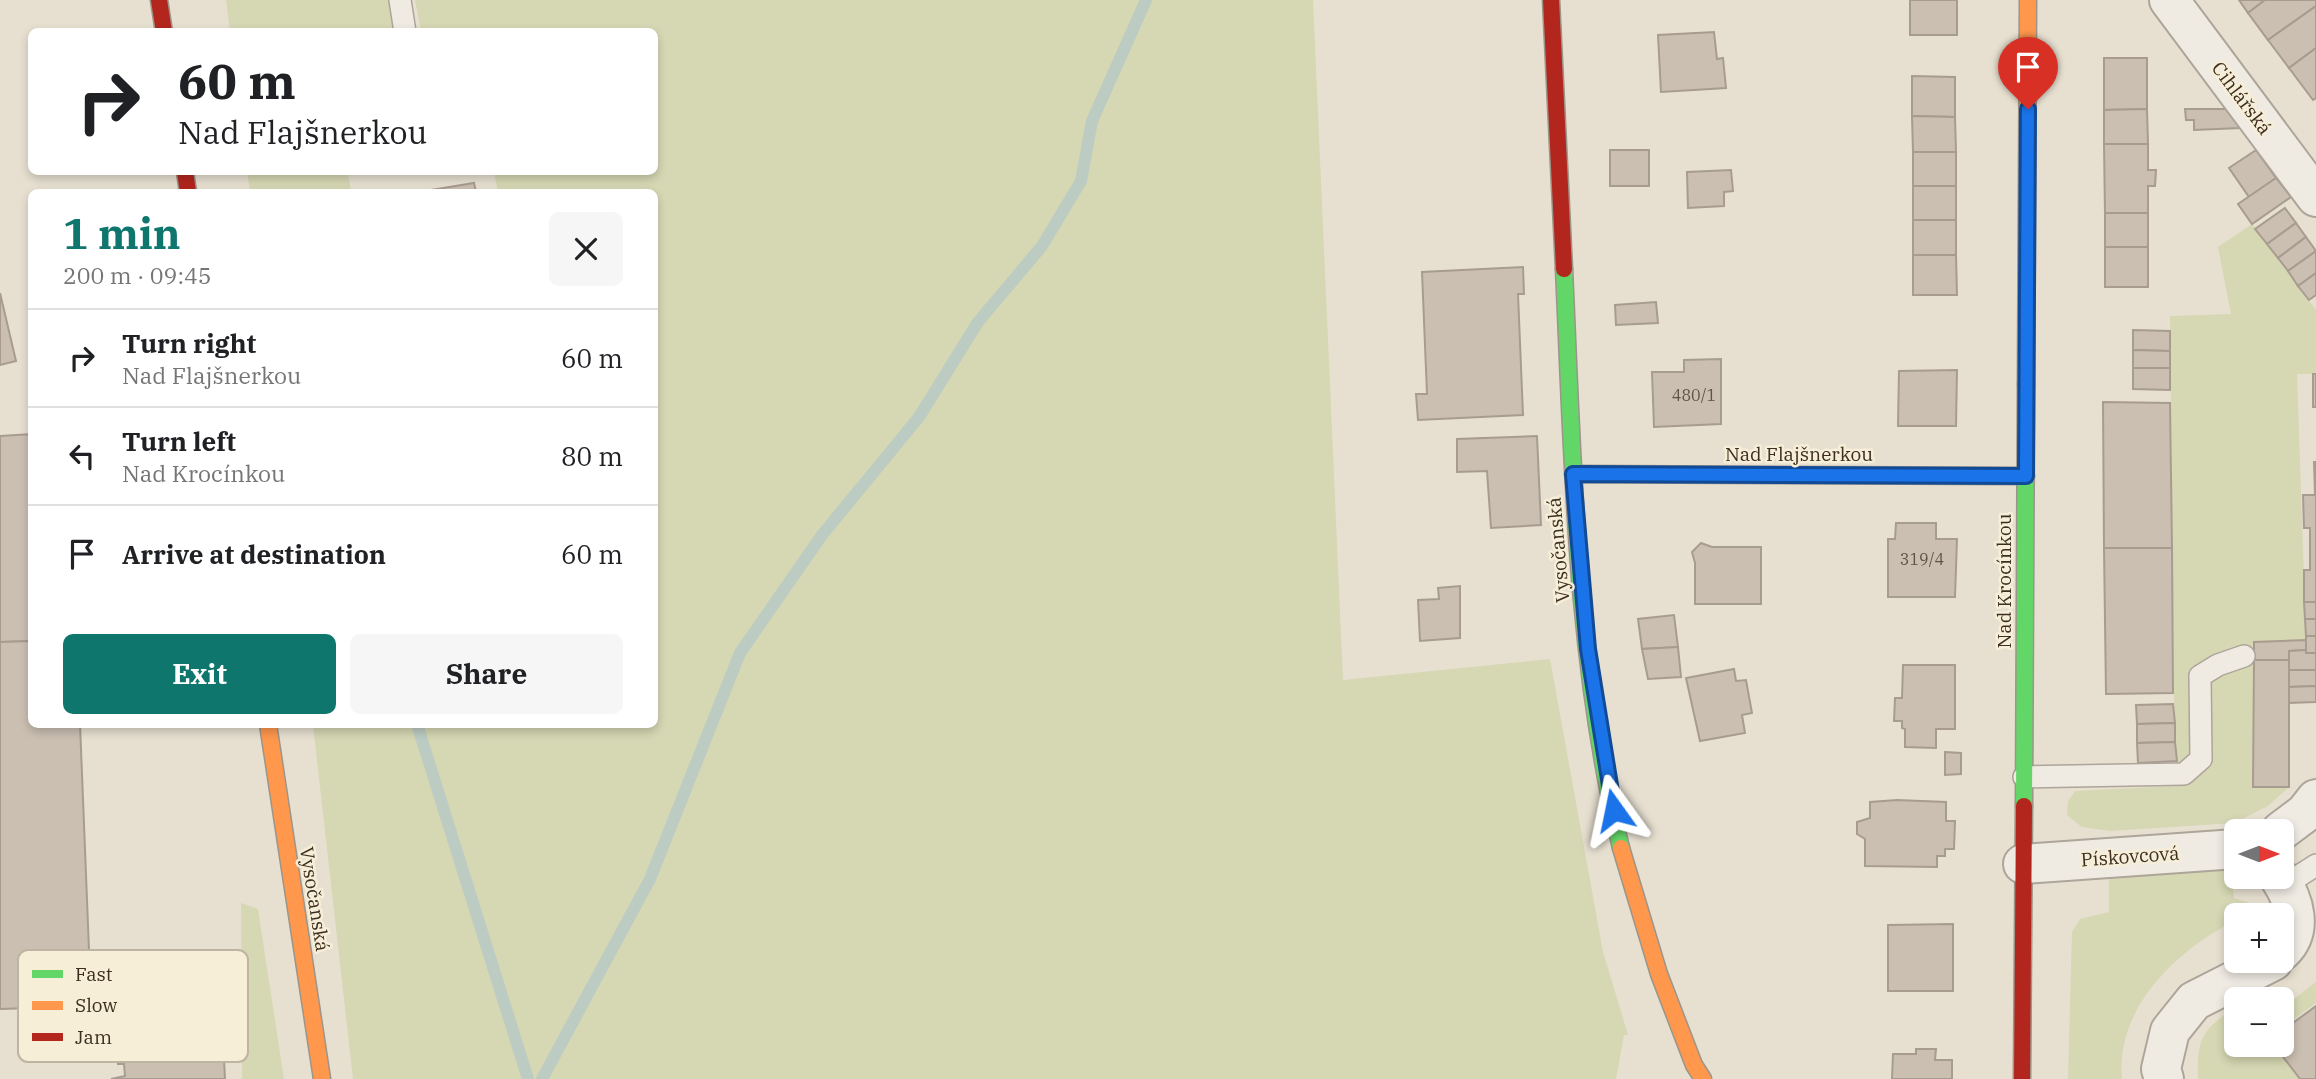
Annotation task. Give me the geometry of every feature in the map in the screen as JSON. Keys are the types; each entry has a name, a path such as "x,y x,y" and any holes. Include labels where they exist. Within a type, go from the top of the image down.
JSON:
{"street":[{"path":"159,0 163,28"},
{"name":"Vysočanská","path":"1551,0 1573,474 1588,649 1607,777 1629,879 1692,1074"},
{"name":"Nad Krocínkou","path":"2022,1079 2028,0"},
{"name":"Cihlářská","path":"2169,0 2316,197"},
{"name":"Nad Flajšnerkou","path":"1573,474 2026,476"},
{"name":"Vysočanská","path":"269,728 322,1079"},
{"path":"2294,821 2316,799"},
{"name":"Pískovcová","path":"2023,864 2224,850"},
{"path":"2294,911 2294,928"},
{"path":"2164,1079 2161,1069 2170,1031 2194,1001 2249,973"}],"lane":[{"path":"400,0 404,28"},
{"path":"2024,777 2184,774 2201,759 2200,676 2218,664 2244,656"},
{"path":"2294,875 2316,865"}],"green space":[{"path":"226,0 389,0 394,28 230,28"},
{"path":"415,0 1313,0 1343,680 1550,659 1603,952 1628,1035 1624,1035 1616,1079 353,1079 313,728 658,728 658,189 497,189 495,175 658,175 658,28 420,28"},
{"path":"247,175 348,175 351,189 250,189"},
{"path":"2252,224 2316,310 2316,374 2297,374 2306,640 2254,642 2253,787 2289,787 2268,806 2242,819 2224,819 2224,824 2110,831 2082,827 2067,815 2068,801 2075,791 2175,786 2170,316 2231,314 2218,247"},
{"path":"2224,869 2224,889 2233,889 2234,898 2249,903 2224,903 2224,927 2192,948 2154,984 2139,1005 2129,1028 2122,1053 2122,1079 2068,1079 2072,932 2080,919 2109,912 2109,877"},
{"path":"241,903 258,909 284,1079 242,1079 242,1062 248,1062 248,950 241,950"},
{"path":"2316,982 2316,1003 2294,1019 2294,999"},
{"path":"2224,1015 2224,1057 2283,1057 2299,1079 2198,1079 2198,1056 2202,1039"}],"building":[{"path":"1910,0 1957,0 1957,35 1910,35"},
{"path":"2239,0 2265,0 2248,13"},
{"path":"2265,0 2316,0 2316,6 2268,40 2248,13"},
{"path":"2316,6 2316,48 2289,68 2268,40"},
{"path":"1714,32 1717,59 1723,58 1726,88 1661,92 1658,35"},
{"path":"2316,48 2316,98 2313,100 2289,68"},
{"path":"2104,58 2147,58 2147,109 2104,110"},
{"path":"1912,76 1955,77 1955,117 1912,116"},
{"path":"2147,109 2148,144 2104,144 2104,110"},
{"path":"2185,109 2227,109 2240,128 2194,130 2194,120 2186,120"},
{"path":"1912,116 1955,117 1956,152 1913,152"},
{"path":"2104,144 2148,144 2148,170 2156,170 2155,186 2148,186 2148,213 2105,213"},
{"path":"1610,150 1649,150 1649,186 1610,186"},
{"path":"2256,150 2276,178 2249,197 2229,168"},
{"path":"1913,152 1956,152 1956,186 1913,186"},
{"path":"1731,170 1733,191 1724,192 1724,206 1688,208 1687,172"},
{"path":"2276,178 2291,197 2252,224 2238,204"},
{"path":"474,183 475,189 437,189"},
{"path":"1913,186 1956,186 1956,220 1913,220"},
{"path":"2285,208 2296,223 2267,244 2255,229"},
{"path":"2105,213 2148,213 2148,247 2105,247"},
{"path":"1913,220 1956,220 1956,255 1913,255"},
{"path":"2296,223 2306,237 2278,258 2267,244"},
{"path":"2306,237 2316,251 2288,271 2278,258"},
{"path":"2105,247 2148,247 2148,287 2105,287"},
{"path":"2316,251 2316,273 2298,286 2288,271"},
{"path":"1913,255 1956,255 1957,295 1913,295"},
{"path":"1523,267 1524,294 1518,294 1523,415 1418,420 1416,394 1427,394 1422,272"},
{"path":"2316,273 2316,295 2309,300 2298,286"},
{"path":"0,293 16,361 0,365"},
{"path":"1656,302 1658,323 1616,325 1615,305"},
{"path":"2133,330 2170,331 2170,351 2133,350"},
{"path":"2133,350 2170,351 2170,368 2133,368"},
{"path":"1721,359 1721,424 1654,427 1652,372 1684,372 1684,360"},
{"path":"2133,368 2170,368 2170,390 2133,389"},
{"path":"1957,370 1956,426 1898,426 1899,371"},
{"path":"2313,374 2316,374 2316,407 2313,407"},
{"path":"2103,402 2170,403 2172,548 2104,548"},
{"path":"28,434 28,641 0,642 0,436"},
{"path":"1537,436 1541,525 1491,528 1487,471 1457,472 1457,439"},
{"path":"2316,462 2316,602 2304,602 2304,570 2310,570 2310,528 2304,528 2303,495 2315,495"},
{"path":"1896,523 1936,523 1936,539 1957,539 1955,597 1888,597 1888,539 1895,539"},
{"path":"1701,543 1712,547 1761,547 1761,604 1695,604 1695,563 1692,552"},
{"path":"2104,548 2172,548 2173,693 2106,694"},
{"path":"1460,586 1460,638 1420,641 1418,600 1439,599 1438,588"},
{"path":"2304,602 2316,602 2316,619 2305,619"},
{"path":"1674,615 1678,647 1642,649 1638,619"},
{"path":"2305,619 2316,619 2316,636 2306,636"},
{"path":"2306,636 2316,636 2316,653 2306,653"},
{"path":"2306,640 2306,650 2289,651 2289,660 2254,660 2254,642"},
{"path":"28,641 28,728 80,728 89,950 18,950 18,1008 0,1009 0,642"},
{"path":"1678,647 1681,677 1648,679 1642,649"},
{"path":"2306,650 2306,653 2316,653 2316,670 2289,670 2289,651"},
{"path":"2254,660 2289,660 2289,787 2253,787"},
{"path":"1903,665 1955,665 1955,729 1936,729 1936,748 1905,747 1902,721 1894,721 1895,698 1902,698"},
{"path":"1734,669 1736,681 1746,680 1752,713 1742,715 1745,733 1700,741 1686,678"},
{"path":"2289,670 2316,670 2316,686 2289,687"},
{"path":"2316,686 2316,702 2289,703 2289,687"},
{"path":"2173,704 2175,723 2137,724 2136,705"},
{"path":"2175,723 2175,742 2137,743 2137,724"},
{"path":"2175,742 2177,761 2138,763 2137,743"},
{"path":"1945,752 1961,753 1961,774 1945,775"},
{"path":"1870,802 1946,802 1946,821 1955,821 1954,849 1945,849 1945,856 1937,856 1937,867 1865,866 1865,839 1857,834 1857,822 1870,818"},
{"path":"1953,924 1953,991 1888,991 1888,925"},
{"path":"2316,1006 2316,1079 2300,1079 2283,1057 2294,1057 2294,1022"},
{"path":"1916,1049 1936,1049 1935,1060 1952,1060 1952,1079 1892,1079 1893,1054 1916,1054"},
{"path":"224,1062 225,1079 111,1079 125,1076 124,1064 118,1064"}],"waterway":[{"path":"542,1079 650,879 740,653 822,535 919,417 978,322 1042,246 1081,181 1092,121 1146,0"},
{"path":"418,728 528,1079"}],"traffic: fast":[{"path":"1564,269 1574,487 1585,633 1606,777 1621,848"},
{"path":"2024,806 2026,384"}],"traffic: slow":[{"path":"2026,384 2028,0"},
{"path":"1573,474 2026,476"},
{"path":"269,728 322,1079"},
{"path":"1621,848 1659,974 1694,1065 1703,1079"}],"traffic: jam":[{"path":"159,0 163,28"},
{"path":"1551,0 1564,269"},
{"path":"185,175 188,189"},
{"path":"2022,1079 2024,806"}],"route":[{"path":"1614,810 1588,649 1573,474 2026,476 2028,109"}]}
